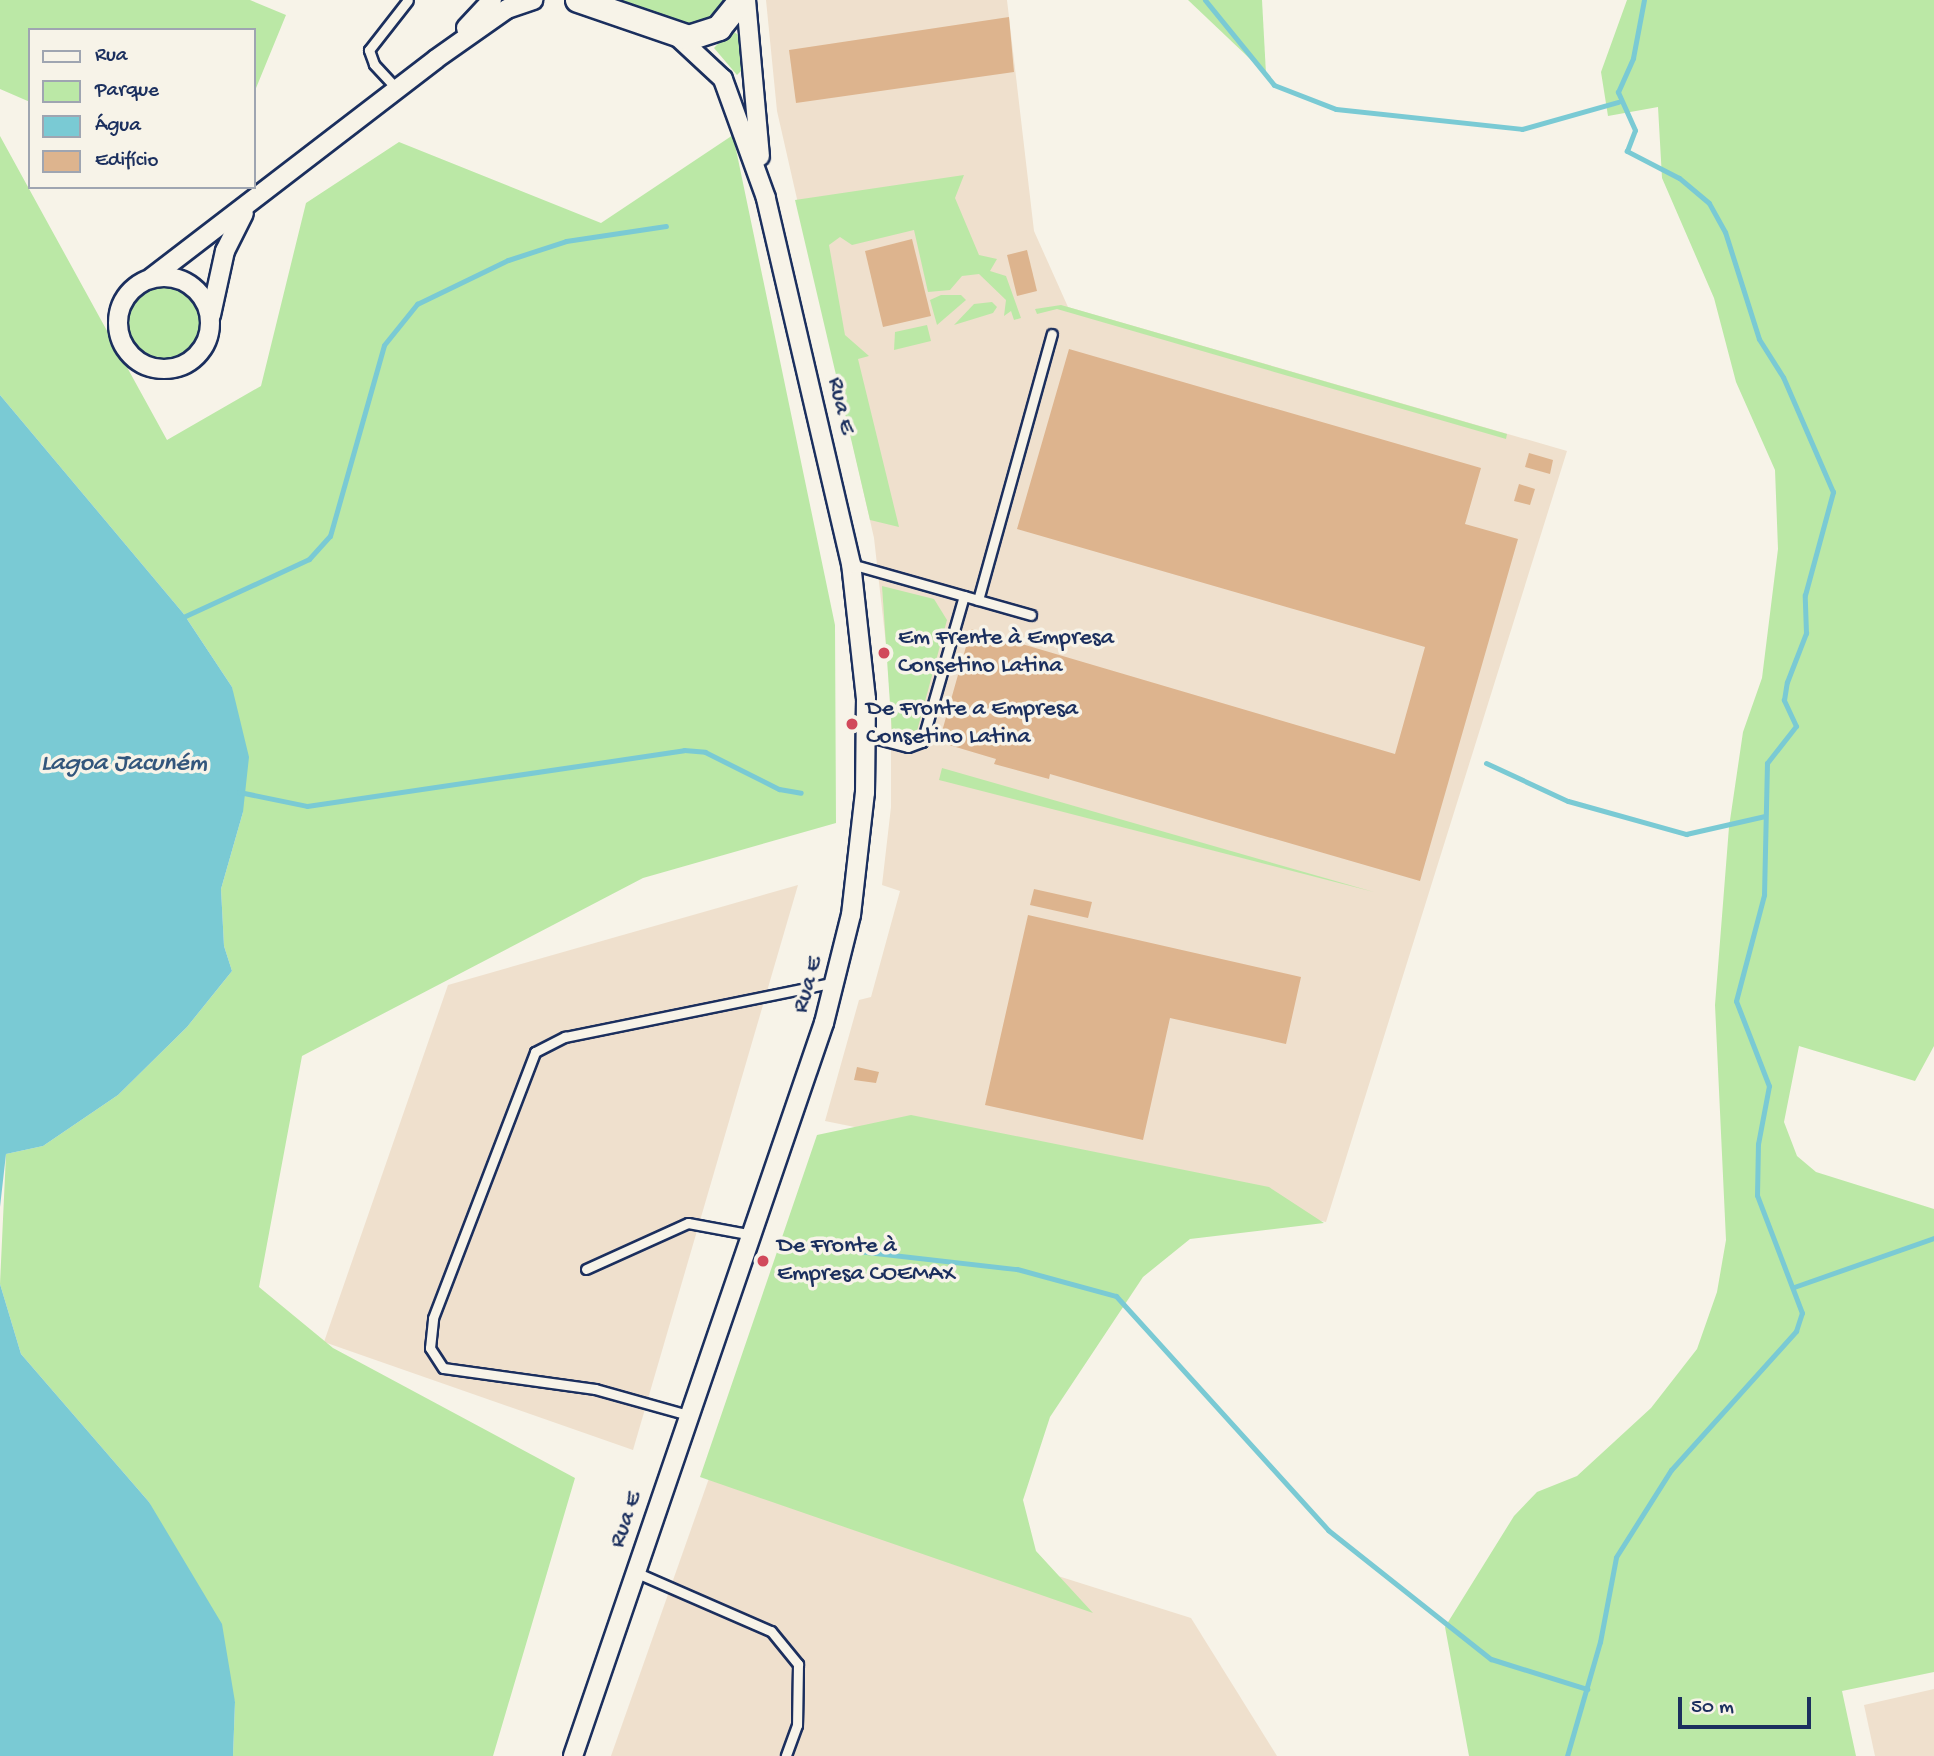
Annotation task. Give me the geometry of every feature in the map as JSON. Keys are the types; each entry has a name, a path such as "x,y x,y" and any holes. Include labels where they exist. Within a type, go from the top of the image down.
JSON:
{"street":[{"path":"436,59 492,0"},
{"path":"247,207 225,251 206,343 183,365 151,367 132,357 121,339 118,317 125,297 247,207 436,59 507,9 533,0"},
{"path":"576,1 679,38 719,29 744,0"},
{"name":"Rua E","path":"573,1756 688,1415 754,1235 836,982 861,842 866,736 851,564 766,198 744,0"},
{"name":"Rua E","path":"679,38 723,79 766,198"},
{"path":"151,278 172,277 192,285 206,302 211,323"}],"lane":[{"path":"397,89 374,64 369,50 408,0"},
{"path":"978,600 1052,334"},
{"path":"851,564 1031,615"},
{"path":"866,736 908,747 922,743 964,596"},
{"path":"688,1415 595,1389 443,1368 430,1348 433,1318 535,1052 565,1037 836,982"},
{"path":"586,1269 688,1223 754,1235"},
{"path":"635,1572 771,1631 798,1664 797,1725 786,1756"}],"shaded area":[{"path":"766,0 1007,0 1034,231 1068,307 1567,451 1326,1222 825,1121 859,1000 871,997 900,891 882,885 891,807 891,689 874,538 777,111"},
{"path":"798,885 633,1450 324,1342 448,985"},
{"path":"713,1467 1191,1618 1277,1756 611,1756"},
{"path":"1934,1689 1934,1756 1875,1756 1864,1705"}],"green space":[{"path":"0,0 250,0 286,15 256,88 256,28 28,28 28,101 0,89"},
{"path":"603,0 732,0 723,14 694,27"},
{"path":"1188,0 1262,0 1266,74"},
{"path":"1627,0 1934,0 1934,1046 1915,1081 1799,1046 1784,1122 1797,1156 1816,1172 1934,1209 1934,1672 1842,1691 1856,1756 1469,1756 1445,1627 1514,1516 1537,1492 1577,1476 1651,1408 1697,1349 1717,1292 1726,1240 1715,1005 1729,827 1743,732 1762,678 1778,549 1775,470 1736,382 1714,298 1662,178 1658,107 1608,116 1601,72"},
{"path":"731,30 740,36 743,69 737,75 714,48"},
{"path":"733,135 835,625 836,823 643,878 302,1056 259,1287 333,1348 575,1478 493,1756 233,1756 235,1702 149,1502 21,1354 0,1284 6,1154 43,1146 118,1095 187,1027 232,971 224,946 221,889 243,812 232,687 183,613 0,395 0,136 167,440 261,386 306,203 399,142 601,223"},
{"path":"964,175 955,198 979,255 997,259 990,271 1006,276 1021,318 1014,320 1011,311 1004,316 1006,300 979,274 962,276 950,290 928,292 914,230 852,245 840,237 829,245 845,335 869,356 858,359 899,527 870,520 795,200"},
{"path":"164,282 180,285 193,294 202,307 205,323 202,339 193,352 180,361 164,364 148,361 135,352 126,339 123,323 126,307 135,294 148,285"},
{"path":"941,295 961,295 966,300 937,325 930,300"},
{"path":"992,302 997,307 993,313 954,325 974,304"},
{"path":"1061,305 1507,434 1506,439 1057,309 1037,314 1035,309"},
{"path":"927,325 931,341 894,350 895,332"},
{"path":"882,586 934,599 947,620 917,731 909,736 892,733"},
{"path":"942,768 1374,892 939,780"},
{"path":"911,1115 1269,1187 1324,1223 1190,1239 1143,1277 1050,1417 1023,1500 1036,1551 1093,1613 700,1477 817,1135"}],"water":[{"name":"Lagoa Jacuném","path":"0,395 183,613 232,687 249,757 243,812 221,889 224,946 232,971 187,1027 118,1095 43,1146 6,1154 0,1207"},
{"path":"0,1284 21,1354 149,1502 222,1624 235,1702 233,1756 0,1756"}],"building":[{"path":"1009,17 1014,72 796,103 789,50"},
{"path":"912,239 931,316 883,327 865,251"},
{"path":"1027,250 1037,291 1017,296 1007,255"},
{"path":"1069,349 1481,468 1465,524 1518,539 1420,881 1050,774 1049,779 994,764 996,759 939,742 971,629 1395,754 1425,647 1017,529"},
{"path":"1529,453 1553,460 1550,474 1525,467"},
{"path":"1519,484 1535,489 1530,505 1514,501"},
{"path":"1034,889 1092,902 1088,918 1030,905"},
{"path":"1028,915 1301,977 1286,1044 1170,1018 1143,1140 985,1105"},
{"path":"857,1067 879,1072 876,1083 854,1080"}],"waterway":[{"path":"1205,0 1274,85 1336,109 1522,129 1618,102"},
{"path":"1567,1756 1600,1642 1616,1557 1671,1470 1796,1331 1802,1313 1757,1195 1758,1144 1769,1086 1736,1001 1764,895 1767,763 1796,726 1784,700 1787,682 1806,633 1805,595 1833,492 1783,377 1759,339 1725,232 1709,203 1679,178 1627,151 1635,130 1618,92 1633,58 1644,0"},
{"path":"181,618 309,559 330,536 384,345 417,304 508,260 566,241 666,226"},
{"path":"239,792 307,806 684,750 705,752 779,789 801,793"},
{"path":"1486,763 1568,801 1686,834 1765,816"},
{"path":"1794,1287 1934,1238"},
{"path":"805,1245 1017,1269 1116,1296 1328,1530 1491,1659 1587,1689"}],"place":[{"name":"Em Frente à Empresa Consetino Latina","path":"884,653"},
{"name":"De Fronte a Empresa Consetino Latina","path":"852,724"},
{"name":"De Fronte à Empresa COEMAX","path":"763,1261"}]}
